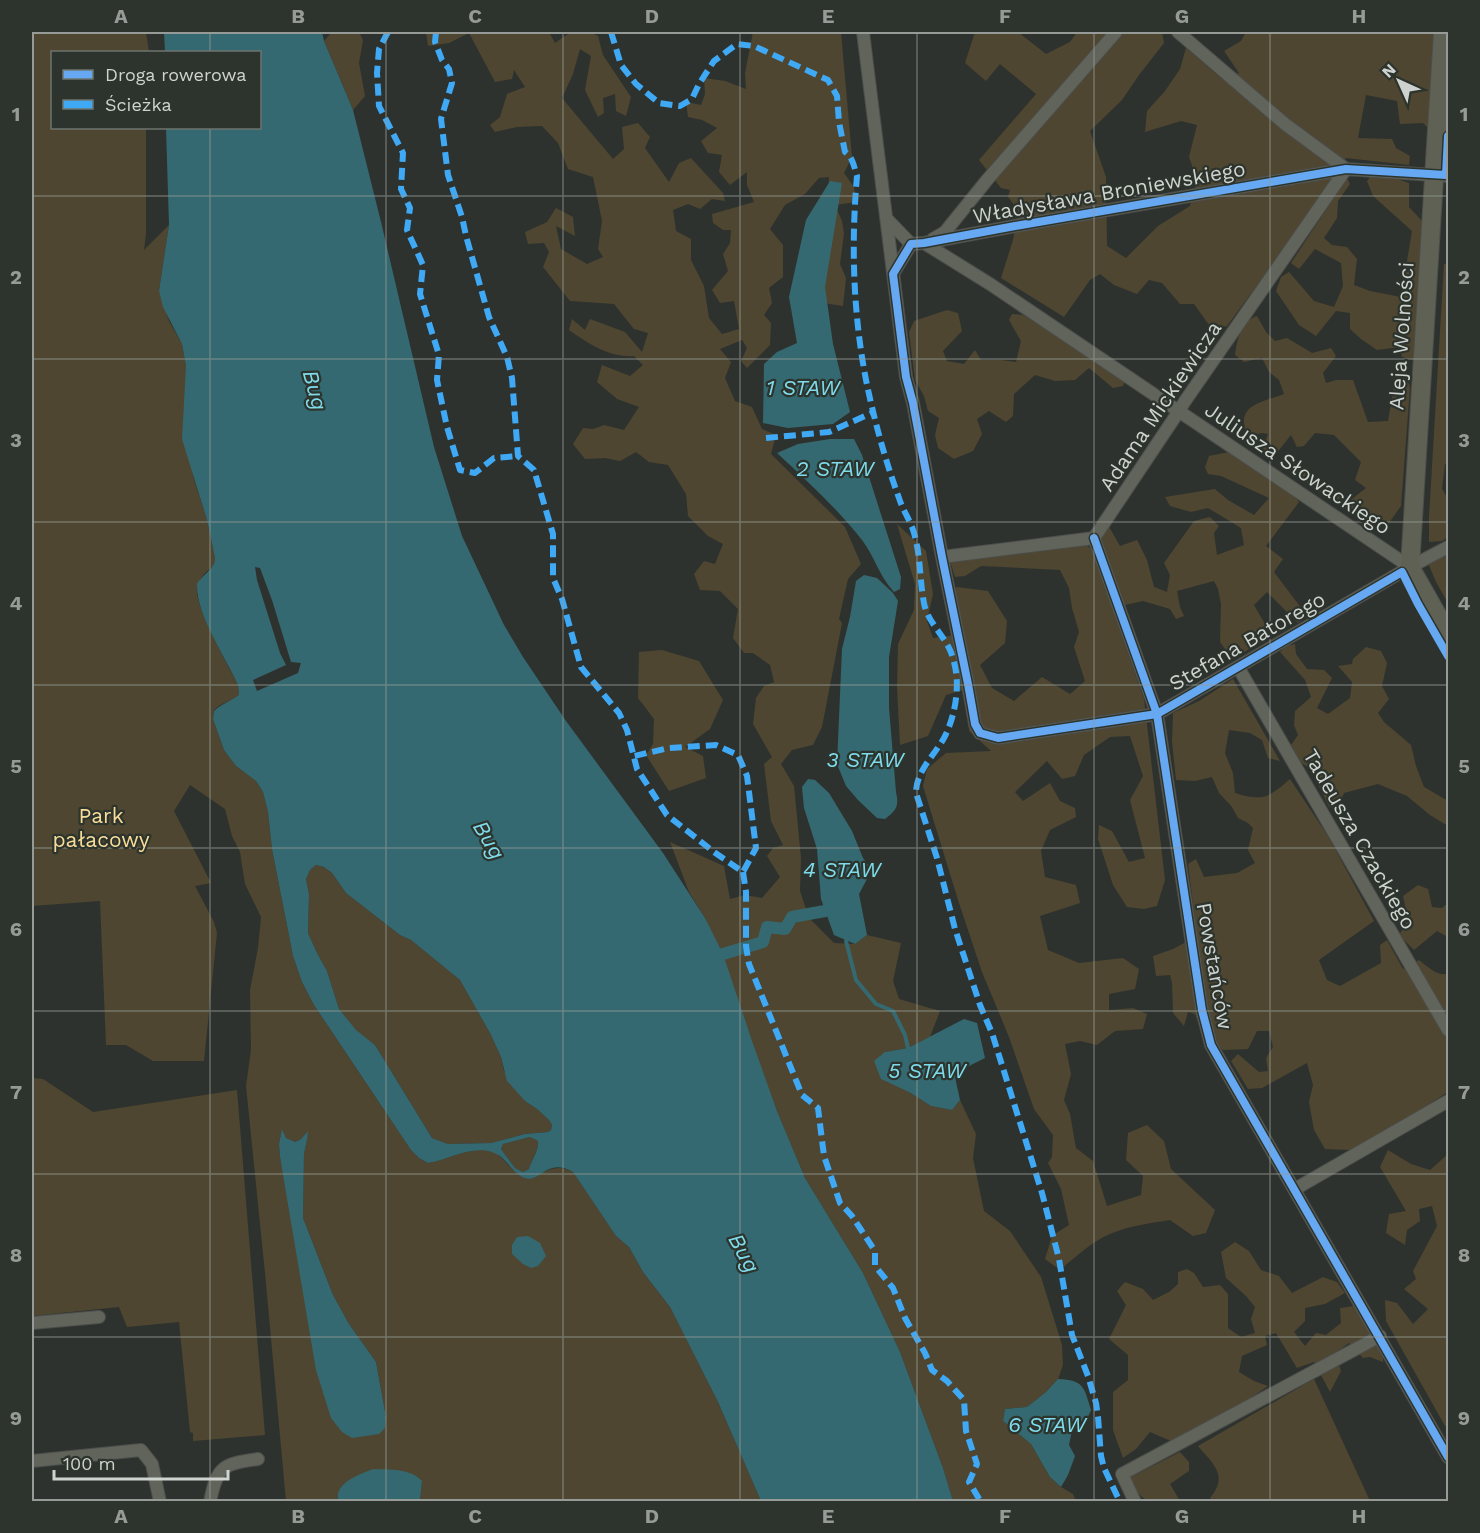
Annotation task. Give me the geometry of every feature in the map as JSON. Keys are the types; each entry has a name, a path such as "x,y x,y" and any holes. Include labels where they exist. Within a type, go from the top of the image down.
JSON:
{"street":[{"path":"863,32 906,377 942,557 1094,538"},
{"path":"924,243 945,232 987,180 1116,32"},
{"path":"1178,32 1285,124 1346,170"},
{"name":"Aleja Wolności","path":"1410,567 1442,175 1443,32"},
{"name":"Władysława Broniewskiego","path":"911,244 1346,170 1442,175"},
{"name":"Adama Mickiewicza","path":"1094,538 1192,391 1346,170"},
{"path":"886,218 911,244 893,274"},
{"name":"Juliusza Słowackiego","path":"924,243 990,284 1410,567"},
{"name":"Powstańców","path":"1094,538 1157,714 1202,1010 1211,1045 1449,1457"},
{"name":"Stefana Batorego","path":"942,557 975,724 980,733 998,738 1157,714 1410,567 1449,547"},
{"path":"1410,567 1449,634"},
{"name":"Tadeusza Czackiego","path":"1238,668 1449,1030"},
{"path":"1295,1189 1449,1101"},
{"path":"32,1323 99,1317"},
{"path":"1135,1502 1122,1474 1380,1336"},
{"path":"32,1461 141,1450 152,1464 160,1502"},
{"path":"210,1502 213,1484 222,1470 231,1463 258,1459"}],"green space":[{"path":"576,31 586,31 598,36 603,55 631,97 626,116 616,111 615,94 603,98 604,113 598,117 585,90 591,56 580,49 573,74 562,98 613,159 624,149 622,127 638,123 650,137 645,148 669,182 679,163 691,158 723,193 725,201 712,199 700,209 688,204 673,210 676,231 691,239 691,260 704,286 709,318 722,334 739,329 734,301 720,303 712,290 728,271 723,254 730,243 731,230 723,230 713,223 712,214 754,202 747,185 747,172 730,185 719,172 722,155 708,153 701,141 717,128 702,120 688,117 686,102 701,105 705,94 704,78 725,81 746,89 745,73 753,32 841,32 852,157 844,173 854,187 856,202 835,205 844,233 840,264 846,278 843,306 817,302 827,218 829,177 819,178 805,194 785,205 770,229 783,245 783,277 769,288 772,303 764,315 771,323 770,345 747,368 741,361 747,348 742,340 720,349 731,362 725,378 735,401 752,407 762,429 776,435 771,454 845,527 861,564 848,579 839,619 842,623 822,727 813,745 792,750 781,764 794,786 801,858 800,891 809,918 834,943 855,944 867,935 901,943 893,981 899,999 940,1011 930,1037 908,1048 885,1052 909,1092 931,1106 952,1110 960,1100 976,1134 973,1158 984,1211 1010,1231 1041,1277 1062,1345 1063,1365 1058,1379 1046,1392 1027,1407 1005,1409 1003,1421 1031,1444 1050,1477 1073,1494 1076,1501 953,1501 900,1352 863,1273 805,1178 777,1111 705,918 689,892 670,842 724,866 730,899 745,895 762,898 780,877 767,856 773,848 783,845 771,821 764,764 772,757 753,724 756,698 764,686 774,682 770,665 753,653 744,653 733,638 738,609 720,591 700,590 694,574 704,561 715,564 723,544 708,536 688,516 686,494 668,465 649,462 636,452 620,461 605,458 585,459 573,444 583,428 593,429 604,425 624,430 639,407 617,399 597,382 602,365 630,376 643,365 634,356 616,355 584,340 569,330 572,319 585,330 590,319 625,332 642,352 648,333 634,329 614,304 570,301 543,267 549,252 544,243 528,244 525,232 547,222 556,208 573,217 575,236 556,226 561,249 587,264 603,257 598,249 602,221 593,177 568,169 558,143 542,126 517,127 495,132 490,125 500,117 507,94 525,87 514,70 512,79 495,82 469,33 449,43 428,46 426,32 549,32 555,43"},
{"name":"Park pałacowy","path":"32,32 146,32 149,51 51,51 51,129 146,129 144,250 169,225 159,291 169,321 182,344 186,366 193,476 207,520 215,558 214,565 204,574 199,583 198,598 207,623 238,685 239,695 214,710 213,719 224,750 236,766 256,781 263,792 293,956 302,982 314,1005 411,1150 419,1158 428,1163 471,1151 487,1150 497,1154 516,1171 534,1178 558,1168 573,1172 616,1236 629,1247 643,1272 670,1307 718,1402 761,1501 420,1501 422,1481 337,1496 338,1501 286,1501 246,1086 251,1050 250,990 261,917 245,884 240,852 232,836 225,809 190,785 174,811 211,883 195,886 214,922 217,933 204,1061 153,1061 126,1045 106,1045 100,901 32,906","holes":["282,1130 286,1138 295,1142 307,1132 304,1154 303,1218 333,1295 349,1324 376,1362 386,1417 288,1199 280,1157 279,1144"]},
{"path":"332,32 359,32 363,40 359,63 365,96 353,110 324,41"},
{"path":"975,32 1018,32 1046,54 1070,42 1077,32 1162,32 1164,43 1122,100 1090,131 1106,177 1107,246 1126,258 1158,226 1190,206 1197,180 1189,157 1197,125 1181,121 1145,132 1147,111 1180,69 1186,48 1222,79 1239,73 1224,51 1241,41 1246,32 1448,32 1448,147 1423,123 1400,124 1397,101 1366,95 1358,138 1392,139 1396,148 1410,156 1409,165 1346,158 1327,190 1227,326 1212,329 1194,304 1180,304 1162,283 1149,280 1137,294 1114,285 1100,274 1090,280 1064,317 1001,278 1013,240 1018,210 1008,197 1010,190 1001,188 979,160 1036,94 1000,64 986,81 965,63"},
{"path":"1372,175 1409,183 1409,207 1423,222 1414,360 1402,357 1400,347 1377,350 1361,339 1350,329 1350,313 1336,311 1316,336 1299,325 1276,291 1281,277 1289,272 1314,301 1334,307 1343,286 1341,263 1315,249 1299,269 1291,263 1347,178 1350,184 1338,201 1337,218 1324,238 1332,245 1347,247 1357,259 1354,285 1370,291 1401,297 1412,231 1373,196 1367,181"},
{"path":"1444,264 1448,264 1448,462 1445,464 1442,489 1448,499 1448,537 1442,541 1429,542 1429,517"},
{"path":"947,310 958,313 962,331 943,351 947,361 964,364 975,350 981,360 1016,362 1021,341 1009,320 1012,314 1023,315 1125,379 1123,386 1113,388 1089,368 1075,380 1055,381 1035,375 1014,394 1013,416 1006,422 989,411 977,419 982,434 973,451 954,459 938,448 935,435 939,418 928,411 924,396 915,380 909,332 914,321"},
{"path":"1257,316 1266,332 1275,341 1287,338 1312,353 1331,348 1336,356 1323,373 1326,383 1336,380 1353,380 1368,422 1388,421 1396,375 1406,375 1410,388 1401,506 1389,523 1366,523 1290,471 1293,461 1348,502 1366,488 1355,480 1361,462 1334,435 1315,433 1304,446 1297,447 1291,435 1271,460 1263,449 1268,434 1248,436 1244,426 1247,411 1252,406 1284,394 1279,380 1269,372 1262,358 1244,362 1235,355 1244,327 1247,322"},
{"path":"1229,452 1291,492 1299,502 1266,546 1283,559 1274,572 1302,609 1321,608 1298,623 1267,592 1254,605 1272,636 1232,659 1220,642 1221,604 1214,581 1177,591 1184,616 1176,619 1170,609 1143,601 1112,608 1144,699 1165,880 1157,906 1144,909 1127,907 1113,885 1098,839 1099,825 1112,831 1129,862 1145,858 1130,800 1143,776 1130,736 1110,737 1084,755 1075,776 1062,779 1047,761 1015,792 1023,801 1050,783 1060,801 1075,808 1076,817 1050,830 1041,851 1045,877 1076,885 1080,903 1040,916 1048,950 1079,963 1123,958 1139,969 1135,989 1109,994 1109,1010 1133,1008 1147,1014 1143,1029 1115,1031 1097,1045 1080,1041 1065,1044 1071,1074 1064,1100 1070,1114 1076,1148 1093,1161 1107,1206 1141,1195 1143,1176 1126,1160 1128,1133 1147,1125 1164,1141 1171,1169 1215,1210 1206,1233 1193,1236 1170,1220 1132,1227 1097,1241 1060,1270 1045,1259 1052,1236 1069,1225 1061,1189 1048,1163 1052,1157 1053,1135 1034,1109 1009,1037 982,972 923,786 927,769 946,753 991,751 969,731 967,689 946,695 928,736 900,745 897,687 898,644 914,610 915,584 897,524 926,551 933,594 927,621 933,638 956,635 951,594 957,587 988,591 1007,621 1005,643 980,665 992,688 1014,701 1042,677 1070,694 1085,681 1074,647 1079,632 1069,588 1060,570 981,566 965,576 955,577 950,561 1085,544 1094,551 1108,525 1120,546 1137,540 1147,560 1154,587 1167,592 1170,575 1164,563 1194,521 1210,517 1219,526 1214,533 1217,555 1244,545 1241,528 1208,508 1191,512 1170,506 1165,497 1215,489 1228,500 1254,515 1269,498 1221,476 1208,474 1205,467 1209,456"},
{"path":"1448,552 1448,603 1428,563"},
{"path":"1295,644 1296,654 1307,669 1324,670 1332,678 1317,708 1328,714 1350,698 1352,682 1338,666 1352,664 1353,659 1366,647 1381,651 1387,663 1382,686 1389,699 1378,713 1384,722 1411,745 1424,787 1448,801 1448,826 1407,796 1378,784 1344,793 1337,809 1329,807 1311,769 1300,762 1291,745 1298,735 1294,725 1295,711 1311,697 1305,680 1280,652 1286,646"},
{"path":"662,650 699,661 723,700 710,729 685,747 703,756 706,778 669,791 646,755 653,744 654,719 638,698 639,652"},
{"path":"1233,679 1280,761 1268,758 1262,740 1250,733 1229,730 1225,753 1233,773 1235,793 1253,797 1266,796 1290,779 1328,836 1374,921 1319,960 1327,980 1340,986 1381,963 1380,945 1387,940 1403,969 1419,960 1436,972 1448,974 1448,1092 1369,1142 1350,1150 1325,1149 1314,1130 1309,1102 1313,1085 1307,1063 1262,1088 1248,1089 1231,1061 1238,1054 1259,1072 1268,1071 1266,1058 1273,1047 1269,1031 1257,1031 1248,1049 1223,1050 1202,1033 1195,1014 1188,1012 1184,1026 1173,1013 1170,975 1156,976 1153,956 1173,949 1197,936 1188,864 1196,859 1204,877 1237,873 1255,863 1248,850 1253,828 1238,818 1232,807 1219,793 1212,777 1195,781 1176,780 1172,742 1173,713 1199,701"},
{"path":"316,865 332,873 346,893 400,935 411,940 460,980 490,1033 501,1057 504,1071 525,1101 549,1120 552,1125 551,1130 491,1143 448,1144 432,1138 375,1045 355,1030 339,1009 327,971 308,933 309,894 306,879 310,870"},
{"path":"1418,885 1428,889 1432,907 1442,908 1448,903 1448,937 1437,931 1414,950 1399,935 1408,920 1403,896"},
{"path":"32,1078 43,1079 93,1112 237,1090 265,1435 193,1441 193,1433 190,1432 179,1322 127,1327 119,1307 32,1316"},
{"path":"530,1137 538,1141 537,1148 529,1169 523,1172 515,1168 501,1149 503,1144"},
{"path":"1388,1150 1411,1164 1430,1170 1448,1154 1448,1428 1386,1321 1385,1300 1397,1303 1413,1324 1428,1309 1404,1289 1416,1279 1413,1271 1437,1226 1432,1206 1419,1209 1420,1221 1407,1230 1405,1245 1386,1233 1389,1214 1406,1211 1380,1167"},
{"path":"1235,1242 1249,1251 1261,1270 1279,1276 1292,1293 1323,1277 1337,1282 1345,1293 1325,1304 1305,1308 1305,1321 1294,1332 1305,1346 1316,1333 1326,1335 1341,1323 1340,1308 1354,1306 1383,1354 1383,1362 1370,1357 1363,1358 1349,1343 1335,1353 1341,1371 1330,1392 1314,1362 1297,1368 1276,1333 1265,1336 1267,1345 1242,1356 1239,1372 1268,1386 1221,1415 1171,1441 1150,1432 1136,1449 1123,1458 1113,1430 1113,1392 1128,1380 1128,1355 1109,1339 1126,1305 1117,1291 1125,1282 1143,1289 1153,1300 1169,1292 1178,1284 1178,1272 1187,1269 1194,1273 1203,1287 1220,1285 1228,1294 1228,1328 1241,1337 1255,1333 1251,1319 1255,1307 1226,1278 1221,1252"},
{"path":"1314,1379 1370,1501 1213,1501 1210,1498 1216,1490 1219,1476 1213,1464 1198,1446"},
{"path":"1180,1452 1189,1462 1189,1471 1170,1484 1180,1501 1154,1502 1139,1494 1129,1478"}],"water":[{"name":"Bug","path":"164,32 322,32 353,110 434,447 462,536 504,625 523,657 566,721 663,853 705,918 723,954 777,1111 805,1178 863,1273 900,1352 953,1501 761,1501 718,1402 670,1307 643,1272 629,1247 616,1236 573,1172 556,1167 531,1179 525,1178 500,1156 483,1150 465,1152 428,1163 419,1158 411,1150 314,1005 302,982 293,956 263,792 256,781 236,766 224,750 213,719 214,711 239,695 238,685 206,622 198,596 197,584 213,565 215,558 207,520 182,439 186,366 182,344 163,307 159,291 169,225 166,129 261,129 261,51 165,51","holes":["255,567 260,568 291,662 301,663 298,673 257,691 253,680 286,665 280,653 257,580","316,865 332,873 346,893 400,935 411,940 460,980 490,1033 501,1057 507,1081 525,1101 549,1120 552,1125 551,1130 491,1143 448,1144 432,1138 375,1045 356,1030 339,1009 327,971 308,933 309,894 306,879 310,870","530,1137 538,1141 537,1148 529,1169 523,1172 515,1168 501,1149 503,1144"]},
{"name":"1 STAW","path":"830,181 842,183 825,287 833,344 850,412 833,424 788,428 763,423 764,364 777,352 797,343 789,297 806,220"},
{"name":"2 STAW","path":"830,439 854,439 862,455 901,577 900,589 894,592 884,580 866,546 852,528 777,453 798,444"},
{"name":"3 STAW","path":"864,575 877,578 898,601 889,657 889,708 897,801 895,810 885,819 877,818 858,800 846,786 837,764 842,649 856,581"},
{"name":"4 STAW","path":"808,779 815,780 829,793 852,831 868,865 867,879 859,894 867,935 855,944 834,935 821,899 817,849 804,808 802,787"},
{"name":"5 STAW","path":"964,1019 977,1023 985,1058 965,1068 955,1077 960,1100 952,1110 931,1106 909,1092 881,1079 874,1061 885,1052 908,1048"},
{"path":"282,1129 286,1138 295,1142 308,1131 304,1154 303,1218 333,1295 349,1324 376,1362 386,1417 385,1428 379,1434 352,1438 342,1432 331,1418 316,1370 280,1157 279,1144"},
{"path":"528,1236 540,1243 546,1256 538,1266 531,1268 512,1254 512,1245 517,1237"},
{"name":"6 STAW","path":"1058,1379 1073,1381 1082,1386 1091,1410 1087,1419 1073,1426 1069,1445 1075,1456 1061,1487 1050,1477 1031,1444 1003,1421 1005,1409 1027,1407"},
{"path":"373,1469 399,1470 417,1477 422,1481 420,1501 338,1501 340,1489 344,1484"}],"waterway":[{"path":"723,954 763,942 767,927 785,929 792,917 825,911"},
{"path":"846,941 856,980 876,1004 893,1011 905,1035 908,1048"}],"marked path":[{"path":"388,32 379,49 377,73 379,106 403,153 401,189 410,208 407,230 423,265 420,294 439,355 437,380 447,427 460,470 475,473 494,458 518,456"},
{"path":"436,32 435,42 442,60 449,69 452,83 441,119 448,175 489,317 507,357 512,378 518,456 534,470 553,534 553,578 562,599 581,667 619,713 627,730 637,769 667,815 743,872 756,848 747,776 738,755 716,745 669,748 634,756"},
{"path":"611,32 621,65 636,84 659,103 680,106 692,99 714,61 737,44 754,46 828,80 837,96 845,152 852,159 857,176 854,278 858,329 866,380 889,469 915,536 926,610 950,650 957,680 951,723 922,771 916,793 937,858 955,929 980,1005 992,1033 1042,1193 1059,1259 1072,1335 1096,1403 1104,1468 1120,1502"},
{"path":"766,438 829,432 874,412"},
{"path":"743,872 746,892 746,946 749,964 802,1095 818,1108 824,1156 840,1203 852,1216 875,1251 875,1266 893,1288 905,1318 932,1370 947,1381 964,1400 966,1431 977,1464 969,1482 981,1502"}],"cycle path":[{"path":"1448,136 1446,175 1346,169 911,244 893,274 906,377 975,724 980,733 998,738 1157,714 1402,572 1448,656"},
{"path":"1094,538 1157,714 1202,1010 1211,1045 1448,1457"}]}
